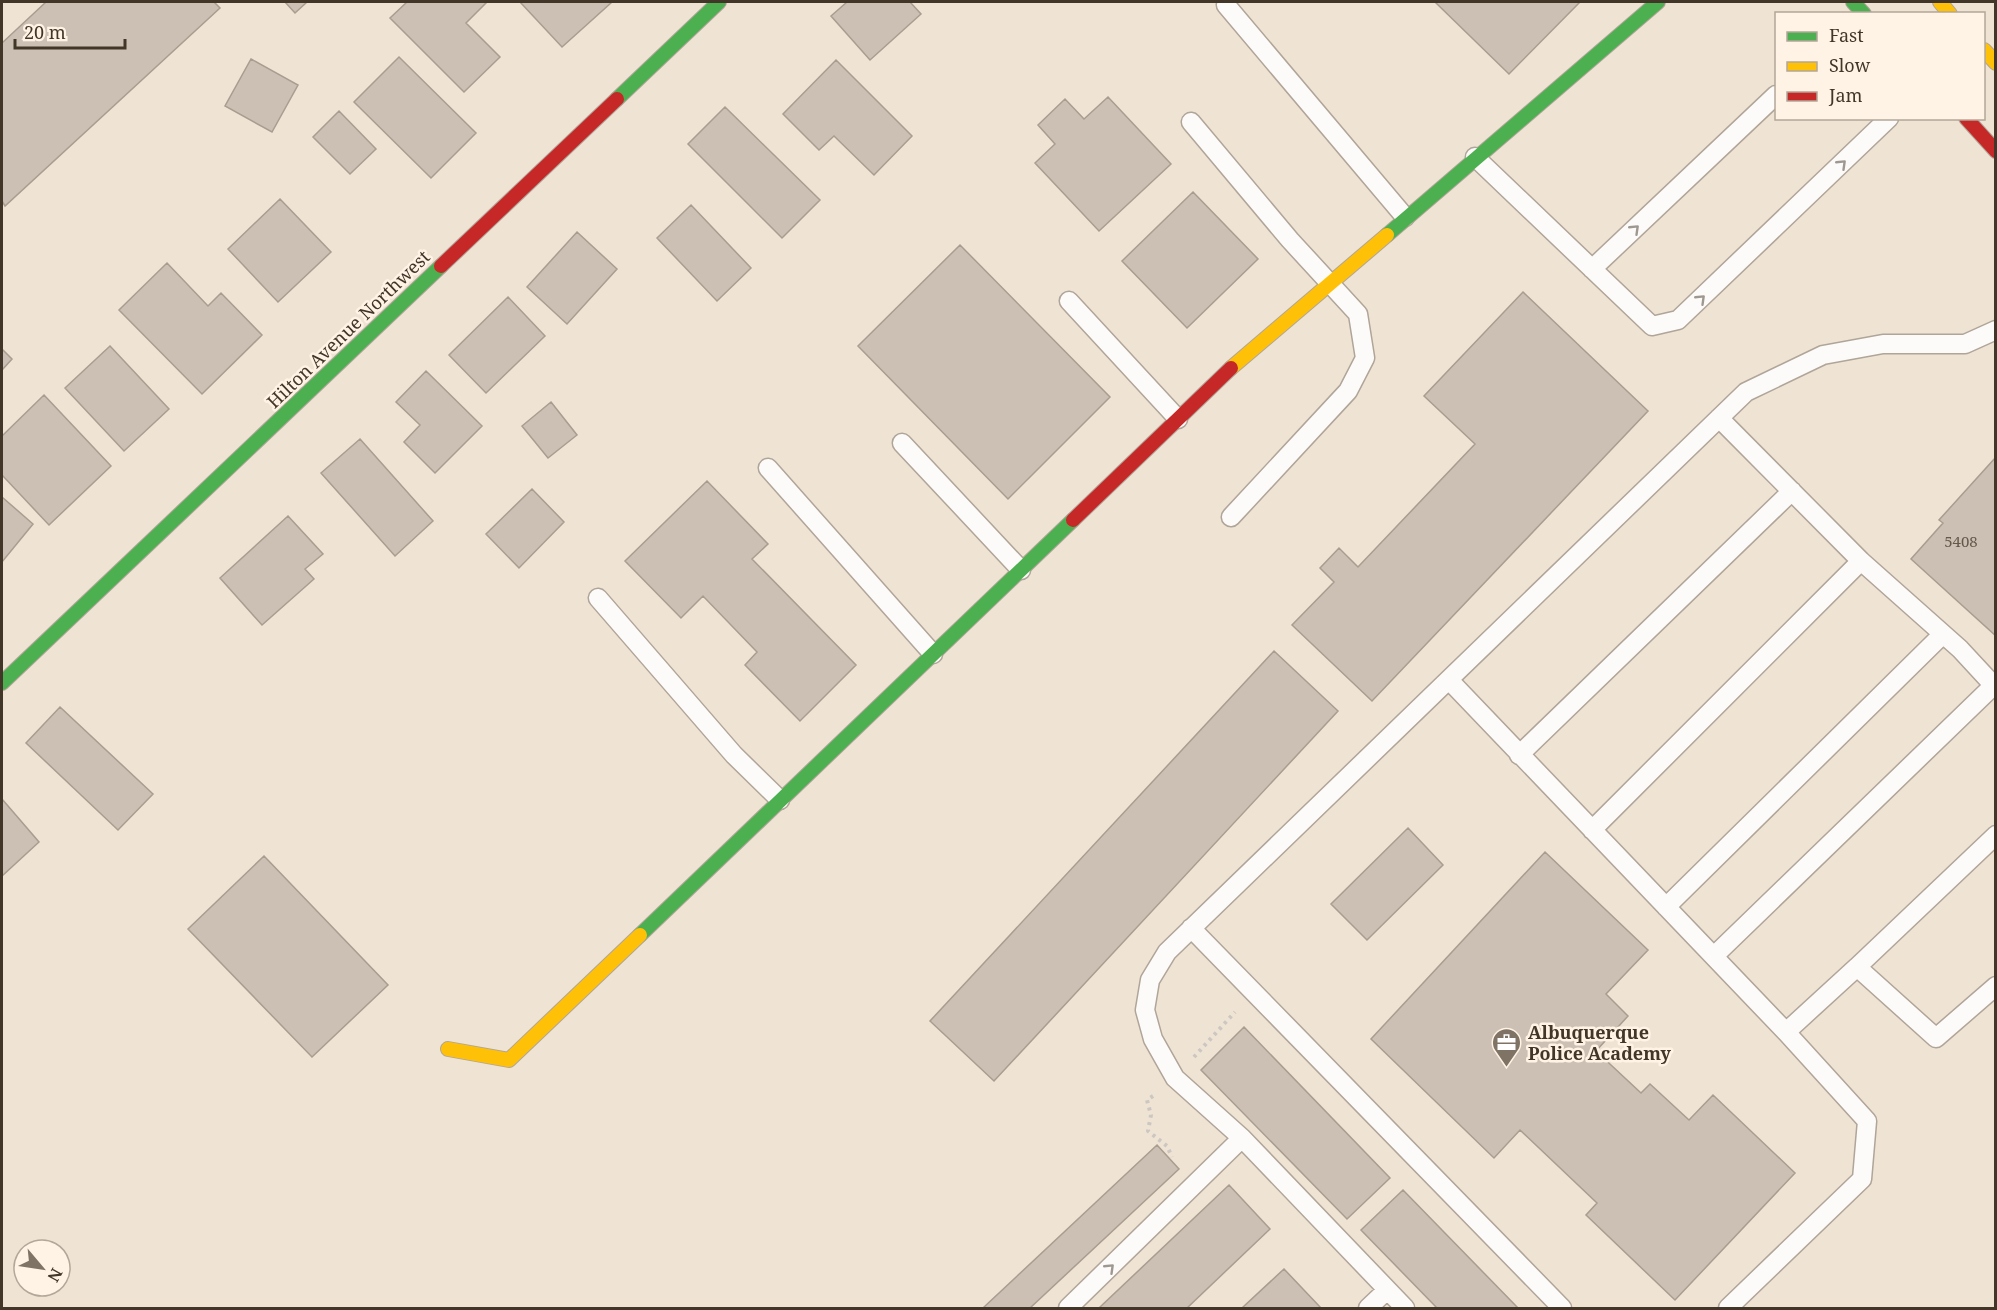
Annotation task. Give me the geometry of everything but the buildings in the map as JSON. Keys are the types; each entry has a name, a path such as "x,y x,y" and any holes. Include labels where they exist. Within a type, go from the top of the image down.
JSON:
{"street":[{"name":"Hilton Avenue Northwest","path":"2,683 719,2"},
{"path":"448,1049 509,1060 1238,362 1658,2"},
{"path":"1968,120 1995,151"}],"lane":[{"path":"1226,5 1405,217"},
{"path":"1592,270 1775,96"},
{"path":"1475,157 1652,326 1678,320 1887,120"},
{"path":"1191,122 1329,284 1358,314 1365,358 1348,391 1231,517"},
{"path":"1069,301 1178,419"},
{"path":"1405,1308 1242,1138 1175,1078 1153,1039 1145,1010 1150,980 1167,952 1191,928 1746,392 1823,356 1883,344 1965,344 1995,330"},
{"path":"1714,956 1994,687 1943,634 1861,561 1719,418"},
{"path":"902,443 1021,570"},
{"path":"768,468 933,654"},
{"path":"1519,755 1792,491"},
{"path":"1592,830 1861,561"},
{"path":"598,598 734,755 780,800"},
{"path":"1666,907 1943,634"},
{"path":"1449,680 1714,956 1867,1121 1862,1179 1728,1308"},
{"path":"1786,1032 1995,835"},
{"path":"1191,928 1562,1308"},
{"path":"1857,967 1936,1038 1995,986"},
{"path":"1068,1308 1242,1138"},
{"path":"1368,1308 1387,1290"}],"path":[{"path":"1191,1060 1240,1007"},
{"path":"1156,1095 1147,1100 1151,1115 1148,1131 1167,1146 1172,1157"}],"traffic: fast":[{"path":"617,99 719,2"},
{"path":"1387,235 1658,2"},
{"path":"1853,2 1862,12"},
{"path":"2,683 441,266"},
{"path":"640,935 1073,520"}],"traffic: slow":[{"path":"1940,2 1948,12"},
{"path":"1985,51 1996,63"},
{"path":"1231,368 1387,235"},
{"path":"448,1049 509,1060 640,935"}],"traffic: jam":[{"path":"441,266 617,99"},
{"path":"1968,120 1996,151"},
{"path":"1073,520 1231,368"}],"place":[{"name":"Albuquerque Police Academy","path":"1507,1068"}]}
